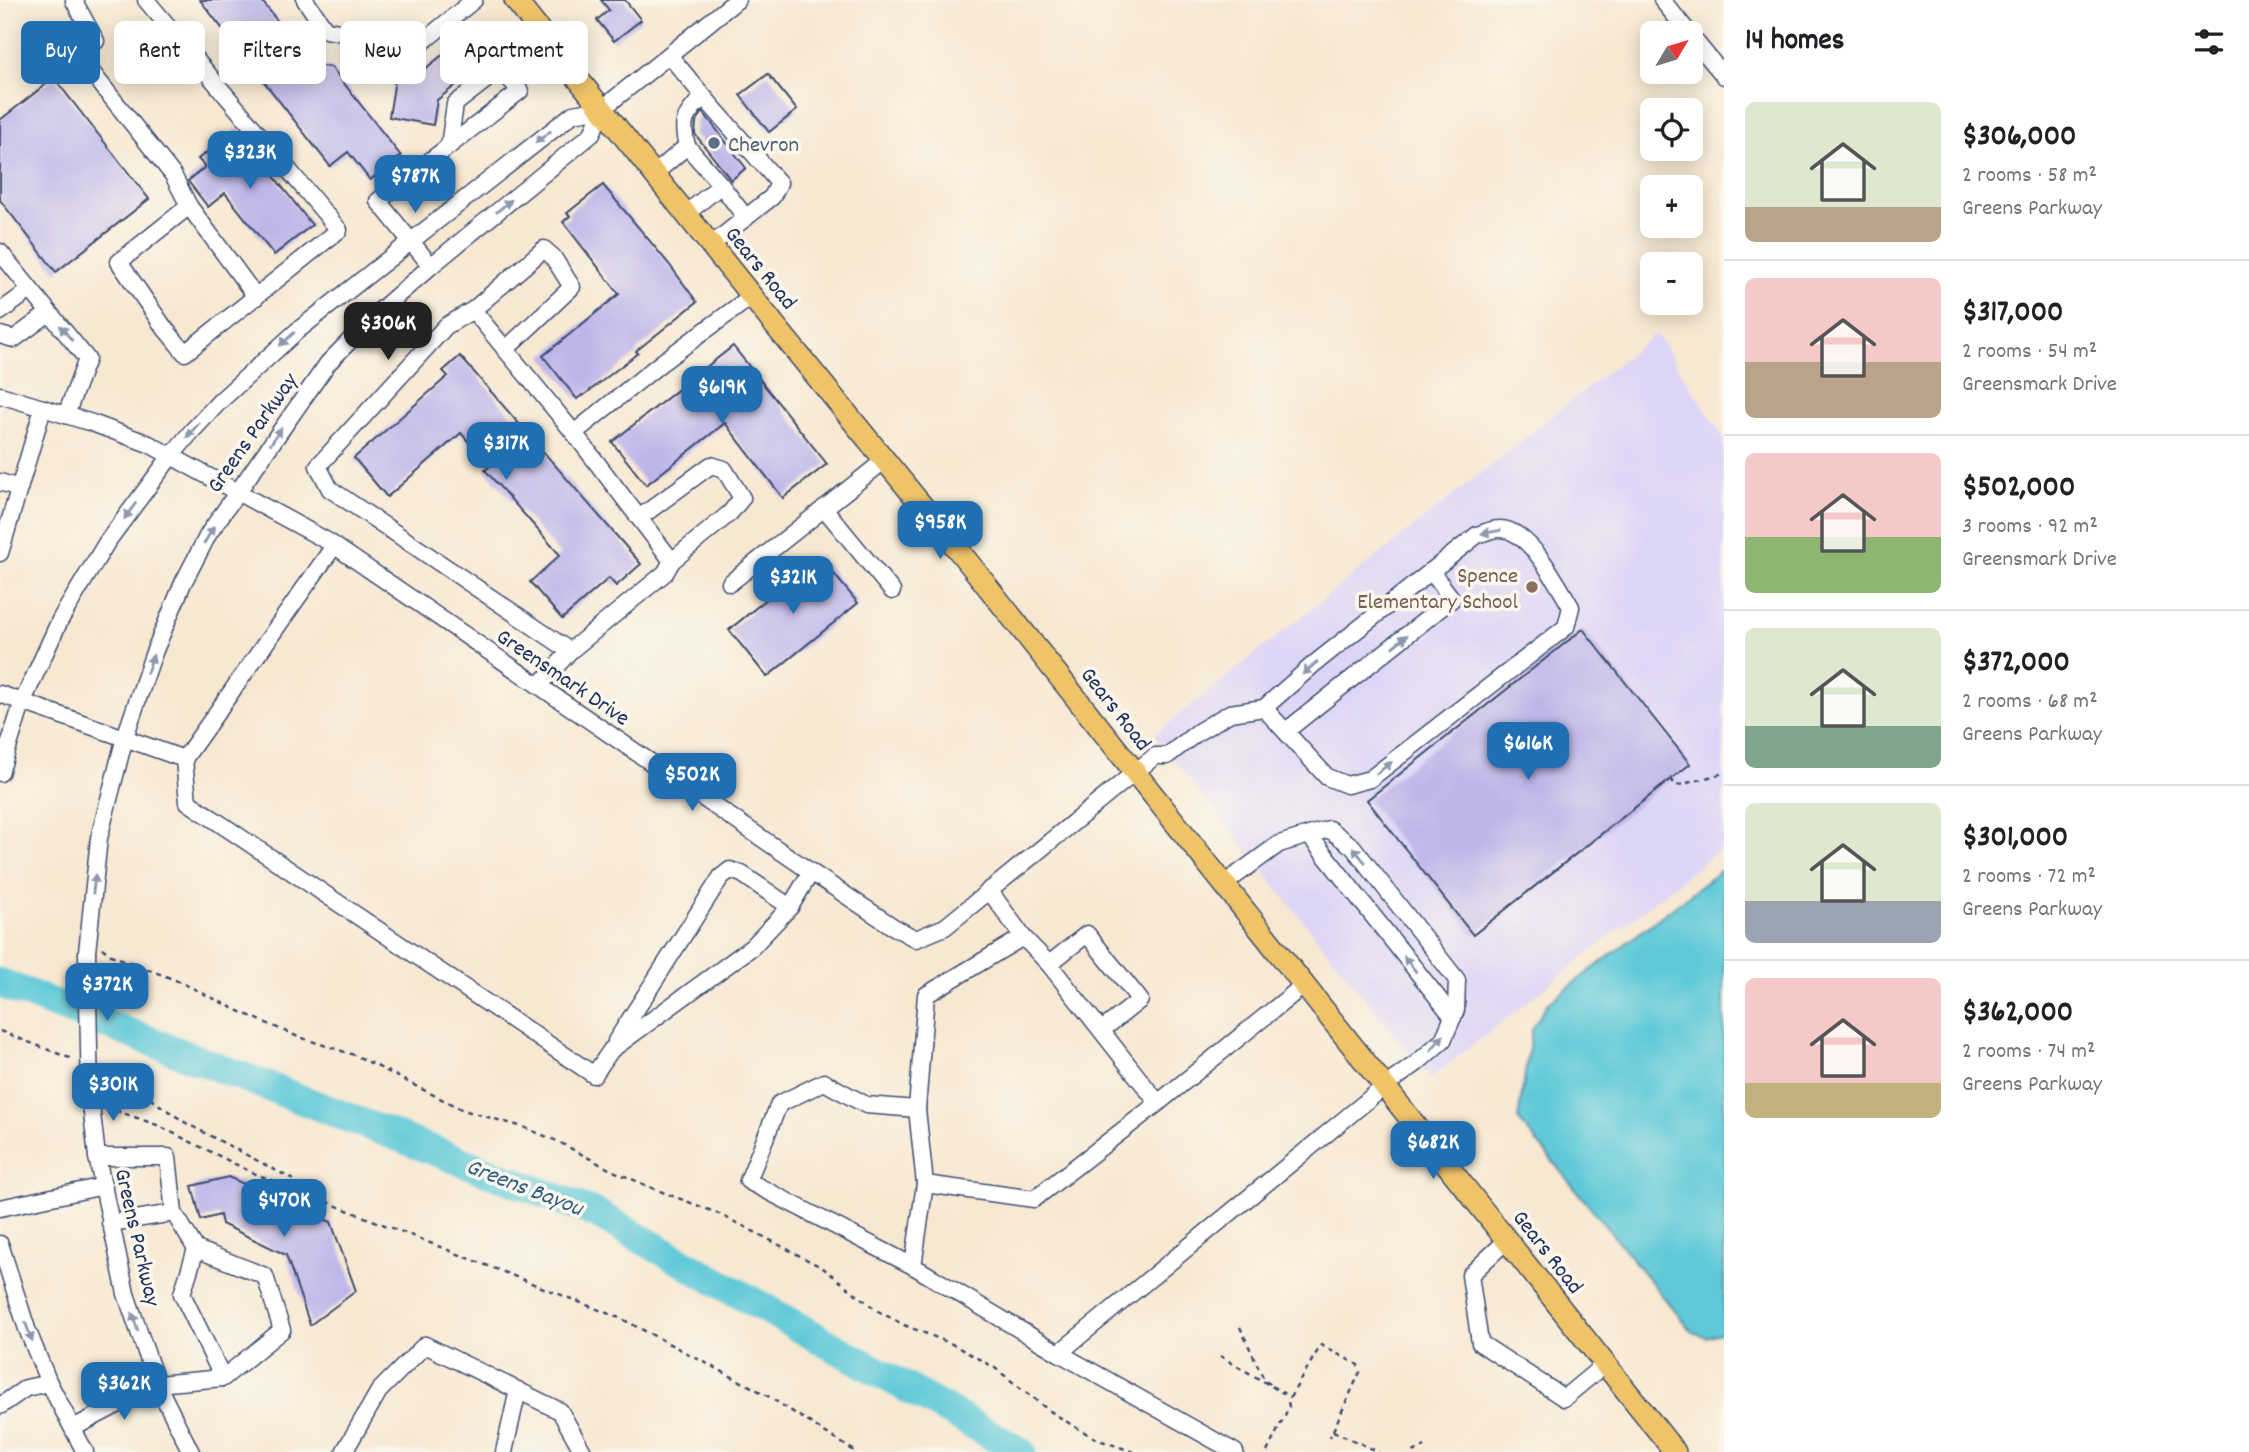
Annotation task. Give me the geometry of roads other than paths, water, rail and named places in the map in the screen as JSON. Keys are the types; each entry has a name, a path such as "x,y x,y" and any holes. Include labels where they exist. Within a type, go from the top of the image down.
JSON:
{"main road":[{"name":"Gears Road","path":"523,3 534,21"},
{"name":"Gears Road","path":"582,84 1135,772 1675,1452"}],"street":[{"path":"74,0 96,41 78,55 173,175 188,206 256,297"},
{"path":"146,0 339,230 185,353 119,262 188,206"},
{"path":"305,0 326,30 419,45 474,0"},
{"path":"602,109 737,0"},
{"path":"1662,0 1679,21"},
{"path":"1703,50 1724,76"},
{"path":"669,55 779,183 772,197 711,245"},
{"path":"449,146 455,104 481,84"},
{"path":"431,266 378,201 520,91 514,84"},
{"path":"703,96 684,118 683,129 688,146 746,218"},
{"name":"Greens Parkway","path":"0,773 23,701 60,620 107,542 171,456 220,401 297,331 573,114 602,109"},
{"name":"Greens Parkway","path":"191,1452 157,1384 126,1294 97,1157 91,1100 88,944 99,838 125,737 153,655 183,583 209,533 328,363 375,315 431,266 592,134 602,109"},
{"path":"654,174 688,146"},
{"path":"686,214 721,186"},
{"path":"505,350 572,287 553,257 544,249 473,310 446,326 318,466 330,489 570,651"},
{"path":"1,256 87,359 66,415"},
{"path":"0,312 30,290"},
{"path":"574,433 661,363 752,296"},
{"path":"473,310 574,433 671,561"},
{"path":"0,335 14,339 50,313"},
{"name":"Greensmark Drive","path":"0,395 149,444 334,546 811,872 891,926 916,939 945,927 1155,756 1167,756 1230,713 1264,708"},
{"path":"0,553 4,525 19,488 43,408"},
{"path":"730,583 885,460"},
{"path":"539,686 570,651 664,573 671,561 730,513 742,498 724,469 711,465 639,518"},
{"path":"0,482 19,488"},
{"path":"824,508 892,591"},
{"path":"1500,529 1522,538 1546,564 1572,607 1566,627 1370,779 1347,785 1327,776 1264,708 1314,664 1431,571 1477,535 1500,529"},
{"path":"334,546 184,759 188,802 594,1074 721,877 730,870 742,874 790,907"},
{"path":"1286,731 1452,599 1431,571"},
{"path":"0,694 184,759"},
{"path":"1059,1353 1385,1086 1417,1063 1443,1040 1456,1010 1457,981 1353,847 1329,829 1279,844 1224,884"},
{"path":"1309,835 1452,1017"},
{"path":"611,1050 752,947 790,907 811,872"},
{"path":"989,890 1023,937 1049,964 1158,1103"},
{"path":"1049,964 1087,934 1140,1000 1102,1030"},
{"path":"913,1266 925,1184 917,1109 926,995 1023,937"},
{"path":"925,1184 1034,1199 1304,985"},
{"path":"917,1109 866,1105 824,1082 779,1104 748,1181 913,1266 1059,1353 1235,1452"},
{"path":"73,1428 157,1384 223,1378 282,1330 265,1276 196,1250 174,1213 169,1157 97,1157"},
{"path":"0,1208 104,1186"},
{"path":"110,1223 174,1213"},
{"path":"1507,1240 1470,1275 1480,1343 1564,1398 1605,1364"},
{"path":"0,1244 27,1329 50,1383 85,1452"},
{"path":"196,1250 182,1294 223,1378"},
{"path":"344,1452 379,1391 425,1345 560,1411 583,1452"},
{"path":"0,1406 26,1388 50,1383"},
{"path":"504,1452 518,1390"}],"water":[{"path":"1724,868 1724,1324 1723,1332 1707,1337 1692,1332 1518,1119 1532,1029 1547,1004"}],"waterway":[{"name":"Greens Bayou","path":"0,983 595,1213 1021,1452"}],"place":[{"name":"Chevron","path":"714,143"},
{"name":"Spence Elementary School","path":"1532,587"}]}
